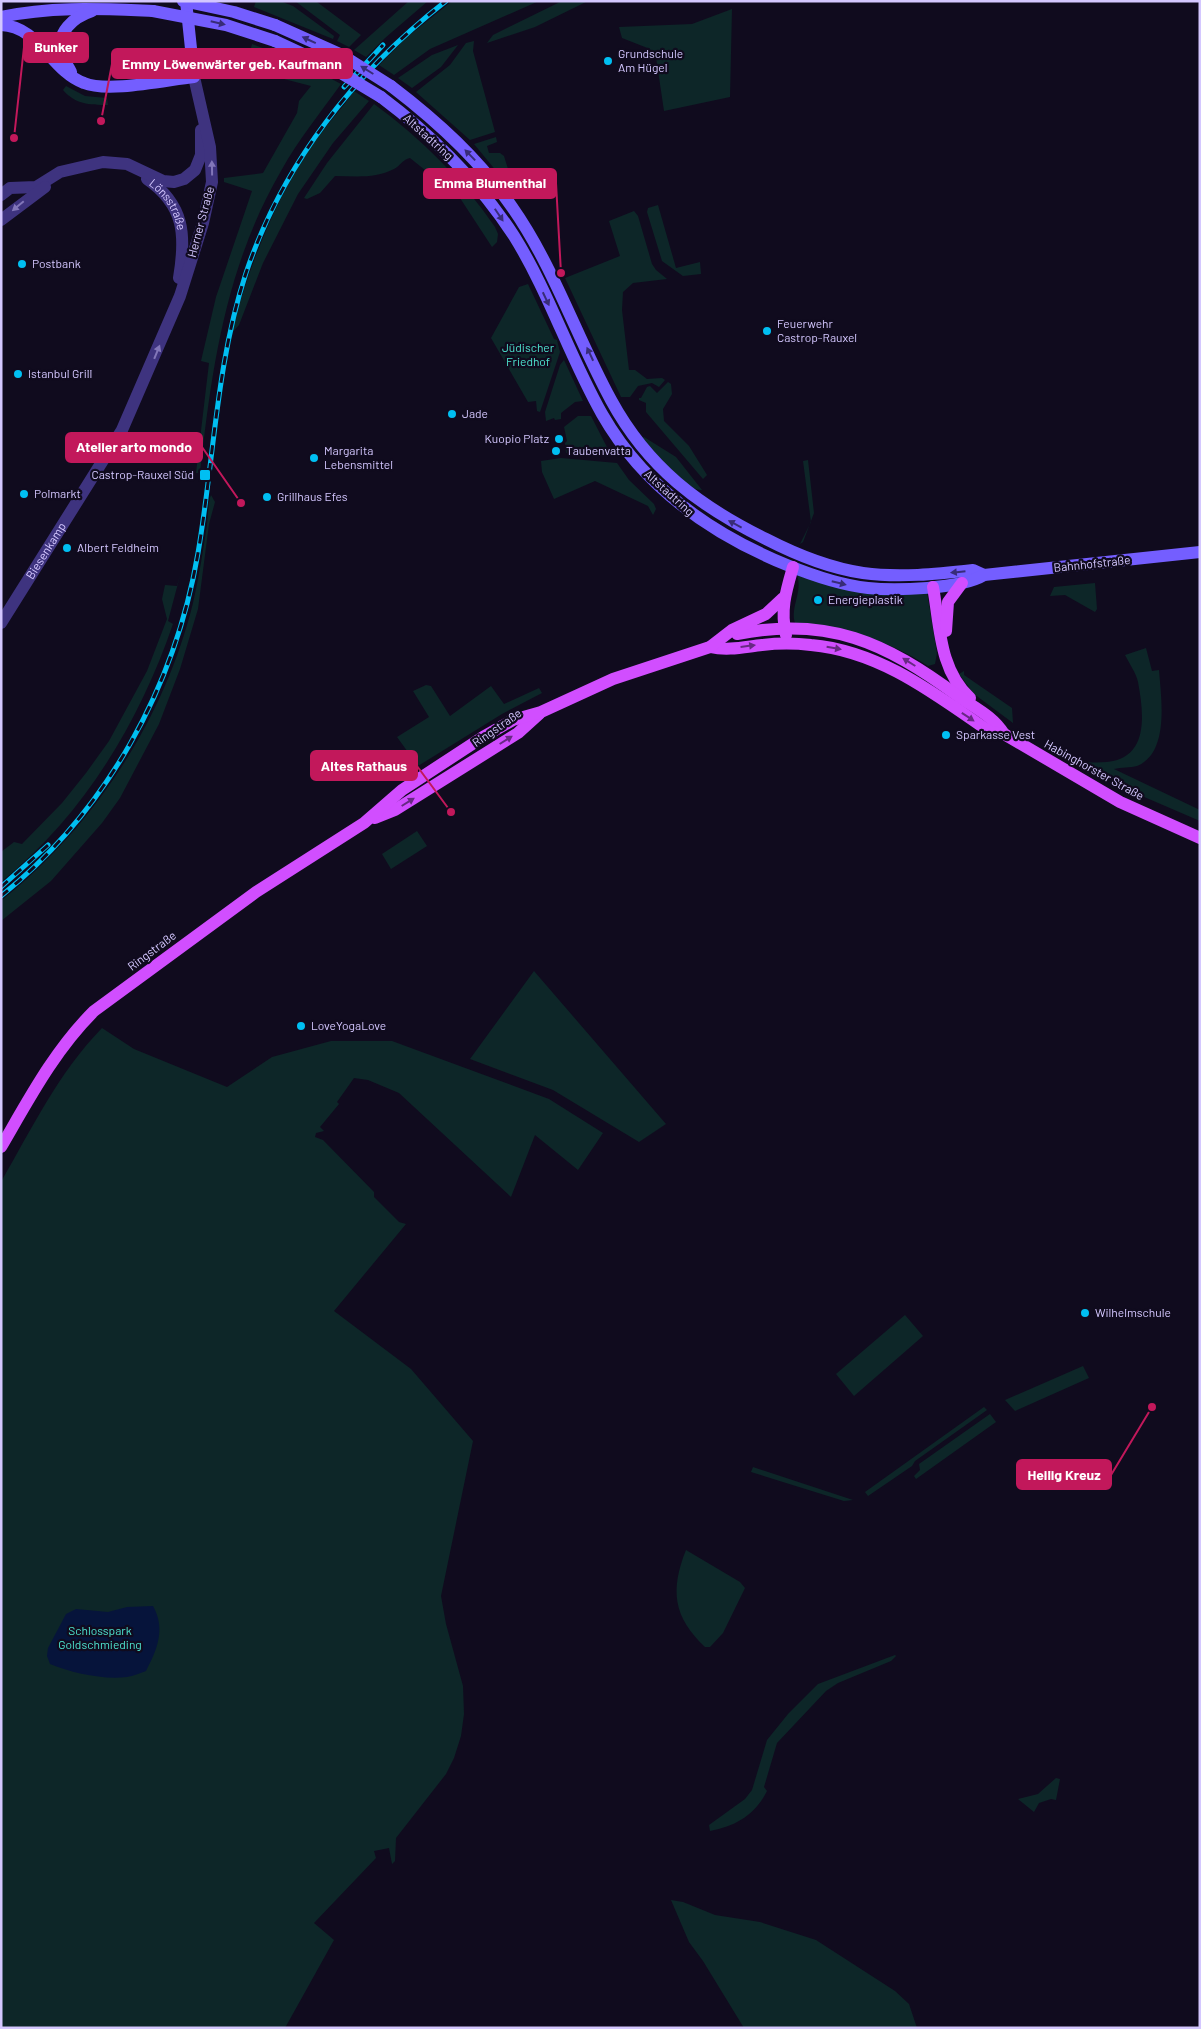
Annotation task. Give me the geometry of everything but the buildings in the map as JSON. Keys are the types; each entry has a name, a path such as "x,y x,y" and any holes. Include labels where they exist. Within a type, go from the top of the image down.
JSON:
{"main road":[{"path":"1,9 51,1"},
{"name":"Altstadtring","path":"184,1 234,12 276,25 342,55 391,86 422,110 484,170 513,208 557,284 618,413 644,450 663,472 692,497 732,522 799,555"},
{"name":"Herner Straße","path":"184,1 194,77"},
{"name":"Altstadtring","path":"1,17 48,9 97,9 153,11 226,25 275,41 331,67 381,97 444,149 493,206 515,238 536,277 602,415 633,459 672,499 711,528 793,567"},
{"path":"72,77 61,53 64,30 78,16 97,9"},
{"path":"1,25 12,27 31,37 62,71 82,83 98,87 194,77"},
{"name":"Bahnhofstraße","path":"799,555 862,573 962,583 974,581 984,576 1200,552"},
{"path":"787,643 784,628 783,598 799,555"},
{"name":"Bahnhofstraße","path":"793,567 837,583 856,587 895,590 973,570 984,576"},
{"path":"932,580 940,638 946,659 954,679 977,708"},
{"path":"946,659 946,609 948,602 962,583"},
{"name":"Ringstraße","path":"1,1147 50,1062 69,1037 94,1011 248,898 364,823 395,810 518,733 540,712 613,679 710,647 722,637 761,618 783,598"},
{"path":"722,637 784,628"},
{"name":"Habinghorster Straße","path":"784,628 808,629 837,634 862,640 890,651 928,674 997,722 1004,734"},
{"name":"Ringstraße","path":"710,647 724,650 787,643 842,650 879,662"},
{"path":"914,681 928,674 946,659"},
{"name":"Habinghorster Straße","path":"879,662 914,681 990,732 1004,734 1120,802 1200,838"}],"street":[{"name":"Herner Straße","path":"134,405 180,296 203,223 212,182 210,147 201,115 194,77"},
{"name":"Lönsstraße","path":"1,195 10,188 36,187 60,172 89,163 120,166 145,173 163,181 174,182 184,179 195,170 201,155 201,115"},
{"name":"Lönsstraße","path":"1,220 34,193 61,176 87,168 120,166 148,179 171,202 181,224 183,239 181,268 171,315"},
{"name":"Biesenkamp","path":"1,623 110,451 134,405"}],"green space":[{"path":"256,1 280,1 293,6 334,36 333,39 254,7"},
{"path":"295,1 317,2 361,35 349,47 337,41 340,35"},
{"path":"409,1 428,1 366,57 354,50"},
{"path":"452,1 539,1 430,49 394,75 379,65 406,38"},
{"path":"562,1 588,1 535,27 487,43 493,35"},
{"path":"732,9 730,97 664,111 656,57 650,49 622,38 619,27 692,24"},
{"path":"474,41 473,51 495,132 470,140 416,92 450,65 466,43"},
{"path":"252,44 300,62 341,84 302,137 281,171 262,207 247,243 234,280 224,318 216,355 200,473 196,473 209,363 201,361 216,297 252,191 224,182 224,178 263,173 297,113 299,101 311,86 249,70 242,76 241,72 249,56"},
{"path":"458,45 441,67 412,88 398,78 432,55"},
{"path":"66,86 85,96 107,98 108,105 89,104 78,101 63,90"},
{"path":"354,91 369,101 333,143 298,194 263,263 239,325 231,334 246,284 264,235 287,187 314,142"},
{"path":"374,104 409,131 469,192 495,227 498,234 497,242 492,247 460,198 410,158 394,169 380,174 335,176 320,193 307,199 304,198 327,163"},
{"path":"496,137 497,142 487,146 489,153 500,153 504,156 516,195 474,144"},
{"path":"658,205 676,268 700,262 701,274 683,276 662,261 647,212 648,208"},
{"path":"634,211 638,216 652,264 667,279 633,283 623,292 622,310 629,370 635,370 647,379 662,378 665,380 659,387 652,383 638,386 630,397 621,397 565,278 620,256 609,221"},
{"name":"Jüdischer Friedhof","path":"528,284 554,339 557,340 560,352 540,412 537,411 536,401 528,402 491,338 519,287"},
{"path":"564,360 583,401 575,402 561,413 561,419 555,420 554,418 546,421 545,412 560,365"},
{"path":"668,382 671,384 672,394 663,409 664,421 689,446 707,475 703,479 646,412 646,403 639,400 647,387 650,386 657,393"},
{"path":"578,416 591,416 611,455 605,457 566,453 565,443 567,441 564,427"},
{"path":"644,437 676,457 702,490 695,489 679,478 642,438"},
{"path":"561,458 617,463 629,480 654,504 656,509 653,515 648,506 595,481 554,499 542,472 541,461"},
{"path":"808,460 814,513 811,521 803,461"},
{"path":"211,495 215,502 209,524 198,609 180,669 159,724 120,798 102,823 51,881 1,921 1,901 35,871 95,805 121,768 144,729 164,688 180,646 193,603"},
{"path":"809,525 803,542 800,544"},
{"path":"181,572 168,621 173,624 143,697 125,732 105,765 58,828 31,856 1,882 1,852 14,842 22,844 62,803 109,741 147,671 167,619 162,599 165,585 177,586"},
{"path":"797,575 927,592 937,653 935,664 928,666 896,649 864,636 831,628 795,623 794,611 799,587"},
{"path":"1095,583 1097,609 1095,612 1065,595 1050,596 1054,587"},
{"path":"1146,648 1152,671 1159,670 1162,709 1159,737 1155,749 1148,759 1137,766 1114,769 1200,810 1200,821 1128,790 1069,757 1088,762 1107,762 1121,759 1137,743 1142,720 1142,707 1137,679 1125,655"},
{"path":"964,671 964,675 1012,708 1013,723 974,694 959,674"},
{"path":"426,685 431,686 450,716 491,686 504,704 539,688 542,693 502,714 418,766 397,737 429,717 413,691"},
{"path":"417,831 427,846 391,869 382,854"},
{"path":"534,971 666,1124 639,1142 553,1090 470,1059"},
{"name":"Schlosspark Goldschmieding","path":"102,1028 134,1049 227,1087 272,1057 331,1041 392,1041 549,1099 603,1133 578,1170 535,1135 511,1197 399,1093 368,1080 354,1078 337,1102 339,1104 320,1127 324,1131 316,1133 315,1137 323,1140 374,1192 374,1197 399,1222 406,1224 334,1311 411,1369 473,1441 441,1596 446,1624 463,1686 464,1714 461,1736 454,1758 446,1774 396,1838 395,1861 392,1864 389,1848 374,1851 376,1858 314,1923 334,1940 285,2028 1,2028 1,1182 59,1082 72,1063"},
{"path":"905,1315 923,1336 854,1396 836,1374"},
{"path":"1083,1366 1089,1378 1015,1411 1005,1400"},
{"path":"984,1407 987,1410 915,1461 912,1466 868,1496 865,1492"},
{"path":"990,1414 996,1422 916,1479 914,1476 920,1470 919,1464"},
{"path":"753,1467 853,1500 844,1501 751,1472"},
{"path":"686,1550 740,1582 745,1588 723,1633 710,1647 705,1647 686,1625 678,1602 678,1578"},
{"path":"895,1655 891,1661 838,1683 826,1691 777,1743 764,1787 767,1791 757,1807 744,1818 728,1826 710,1831 709,1825 745,1799 752,1790 767,1740 788,1714 818,1684"},
{"path":"1056,1778 1060,1779 1056,1800 1051,1799 1039,1803 1034,1812 1018,1799 1038,1794"},
{"path":"671,1900 683,1902 715,1915 760,1922 816,1940 895,1991 909,2004 917,2028 744,2028 703,1961 689,1942"}],"water":[{"path":"153,1606 159,1623 159,1631 154,1655 146,1671 127,1677 108,1678 78,1673 50,1664 47,1656 48,1648 66,1614 76,1609 108,1612 127,1607"}],"railway":[{"path":"1,896 39,862 73,825 104,785 131,743 154,698 172,651 187,603 198,553 222,377 236,307 261,233 280,194 302,157 352,89 382,58 446,1"},
{"path":"344,87 383,45"},
{"path":"1,887 48,845"}],"place":[{"name":"Grundschule Am Hügel","path":"608,61"},
{"name":"Emmy Löwenwärter geb. Kaufmann","path":"101,121"},
{"name":"Bunker","path":"14,138"},
{"name":"Postbank","path":"22,264"},
{"name":"Emma Blumenthal","path":"561,273"},
{"name":"Feuerwehr Castrop-Rauxel","path":"767,331"},
{"name":"Istanbul Grill","path":"18,374"},
{"name":"Jade","path":"452,414"},
{"name":"Kuopio Platz","path":"559,439"},
{"name":"Taubenvatta","path":"556,451"},
{"name":"Margarita Lebensmittel","path":"314,458"},
{"name":"Castrop-Rauxel Süd","path":"205,475"},
{"name":"Polmarkt","path":"24,494"},
{"name":"Grillhaus Efes","path":"267,497"},
{"name":"Atelier arto mondo","path":"241,503"},
{"name":"Albert Feldheim","path":"67,548"},
{"name":"Energieplastik","path":"818,600"},
{"name":"Sparkasse Vest","path":"946,735"},
{"name":"Altes Rathaus","path":"451,812"},
{"name":"LoveYogaLove","path":"301,1026"},
{"name":"Wilhelmschule","path":"1085,1313"},
{"name":"Heilig Kreuz","path":"1152,1407"}]}
